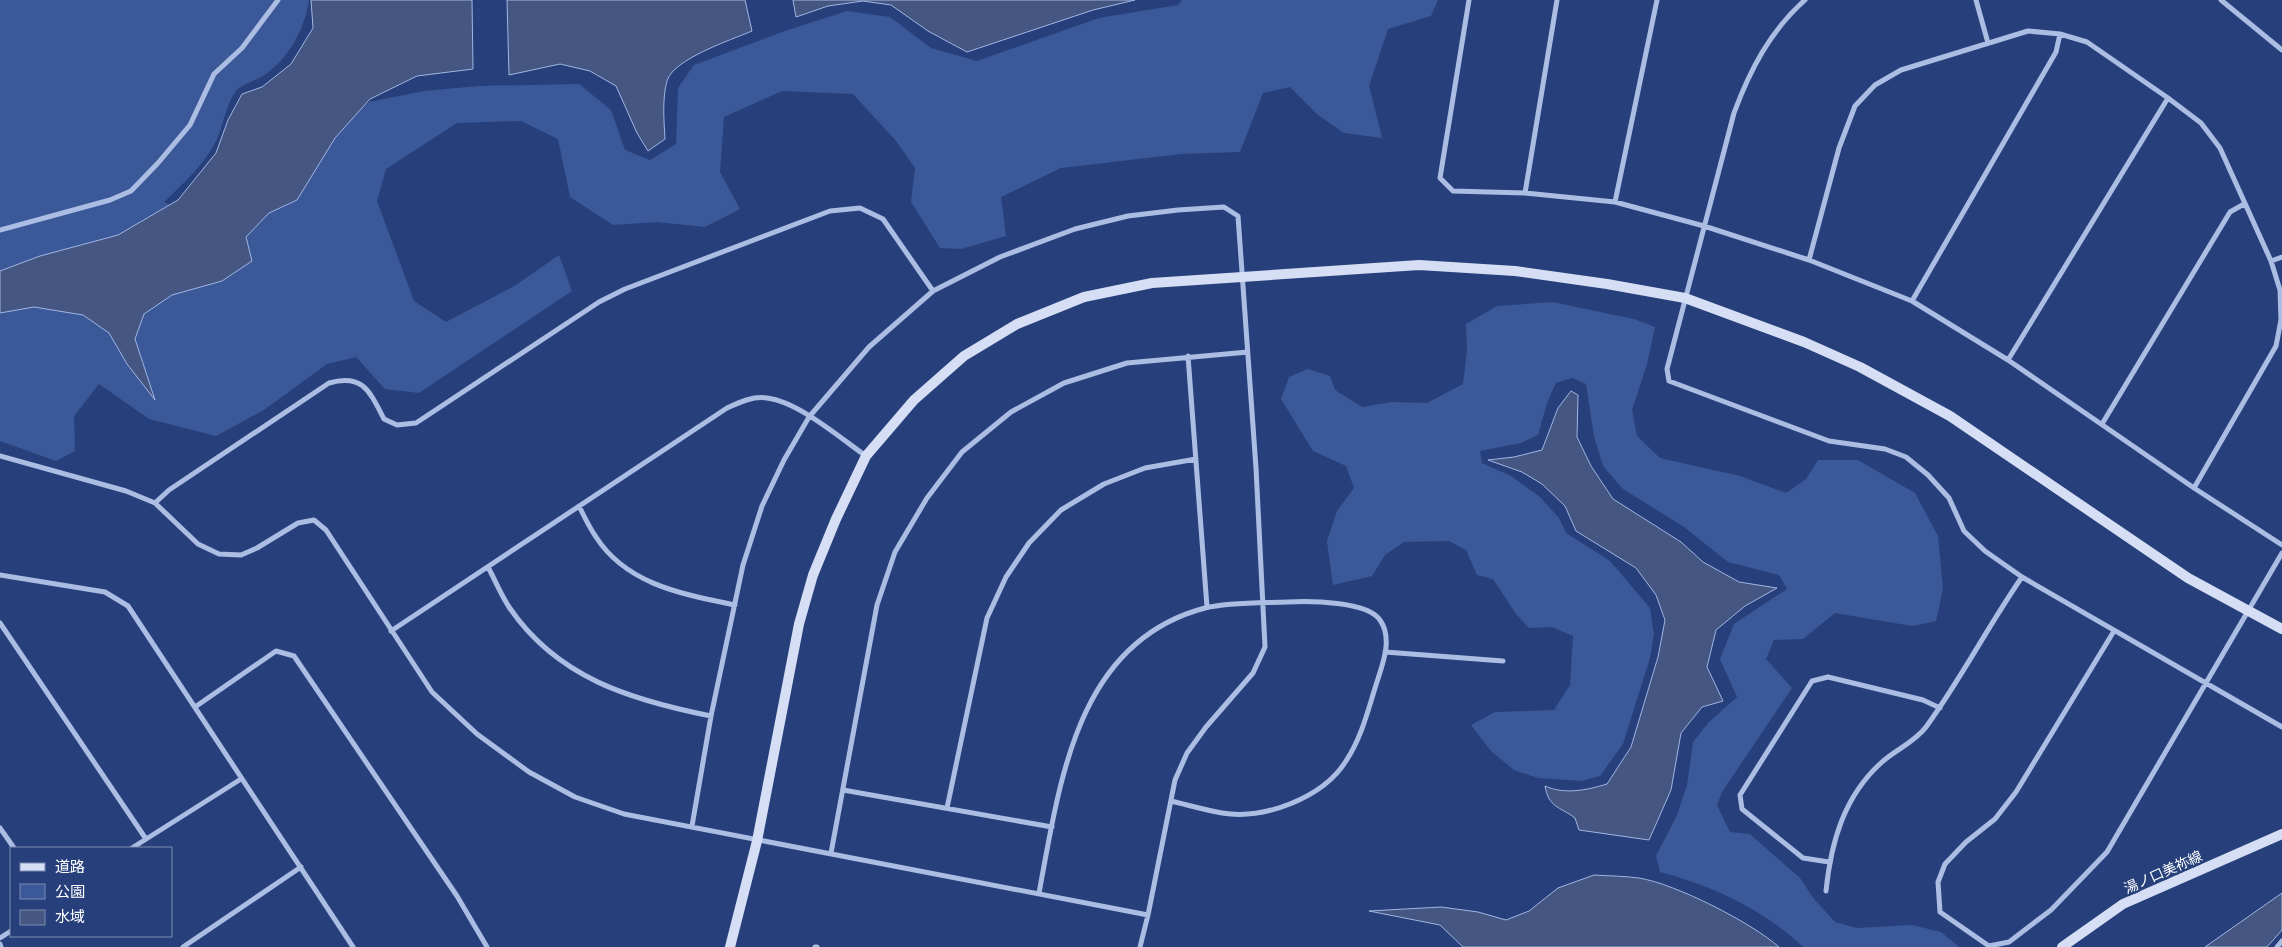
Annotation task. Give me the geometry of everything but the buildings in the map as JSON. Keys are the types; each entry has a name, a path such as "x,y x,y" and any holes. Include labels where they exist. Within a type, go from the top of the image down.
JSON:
{"street":[{"path":"0,230 110,200 131,190 158,163 190,125 214,74 242,48 278,0"},
{"path":"1469,0 1440,178 1454,190 1525,193 1615,202 1704,226 1809,260 1912,301 2008,360 2194,488 2282,545"},
{"path":"1525,193 1557,0"},
{"path":"1615,202 1657,0"},
{"path":"1805,0 1793,10 1767,43 1748,75 1734,113 1667,369 1669,381 1829,441 1850,446 1884,449 1906,457 1928,475 1949,498 1964,531 1985,551 2022,577 2282,727"},
{"path":"1976,0 1988,43"},
{"path":"2221,0 2282,50"},
{"path":"1809,260 1839,148 1855,106 1875,85 1900,70 2028,31 2060,34 2087,42 2201,123 2220,148 2271,261 2280,290 2281,320 2276,346 2194,488"},
{"path":"1912,301 2056,52 2060,34"},
{"path":"2008,360 2168,98"},
{"path":"2102,424 2230,212 2244,204"},
{"path":"692,826 711,716 743,565 762,506 784,460 809,417 869,347 933,291 1000,257 1075,229 1128,216 1224,207 1238,216 1266,647 1254,673 1206,727 1187,753 1176,780 1140,947"},
{"path":"155,503 169,490 329,383 340,380 359,382 371,393 384,419 397,424 416,423 599,302 625,289 830,211 860,208 883,219 933,291"},
{"path":"2271,261 2282,257"},
{"path":"730,947 757,841 799,624 812,575 866,456 914,400 964,356 1017,324 1084,297 1152,283 1419,266 1516,271 1686,298 1820,349 1860,367 1950,416 2188,578 2282,629"},
{"path":"831,853 877,605 895,552 926,498 962,452 1011,412 1064,383 1127,363 1248,352"},
{"path":"1188,356 1207,607"},
{"path":"391,630 727,408 748,399 766,398 782,401 866,456"},
{"path":"0,456 126,491 155,503 198,544 219,554 241,555 257,548 298,523 314,520 326,530 432,692 477,734 529,772 583,800 624,814 1148,915"},
{"path":"947,808 987,618 1006,577 1029,543 1061,510 1104,484 1145,468 1196,459"},
{"path":"579,506 596,538 619,562 644,580 676,593 735,605"},
{"path":"2114,631 2016,792 1995,819 1966,842 1945,864 1938,882 1940,912 1989,946 2009,942 2052,910 2108,852 2282,552"},
{"path":"488,567 509,607 537,640 567,665 607,687 657,705 711,716"},
{"path":"0,575 105,592 128,606 353,947"},
{"path":"1826,891 1829,862 1839,822 1857,789 1882,762 1922,733 1940,708 1993,620 2022,577"},
{"path":"1039,893 1069,752 1083,714 1112,669 1139,639 1172,619 1207,607 1315,601 1370,610 1381,621 1386,636 1385,652 1362,733 1345,764 1320,787 1290,805 1256,813 1224,814 1171,801"},
{"path":"0,623 146,839"},
{"path":"195,707 276,652 294,656 457,896 487,947"},
{"path":"1385,652 1503,661"},
{"path":"1829,862 1802,858 1742,809 1740,795 1812,681 1828,677 1923,700 1940,708"},
{"path":"134,847 241,779"},
{"path":"843,790 1052,827"},
{"path":"0,828 13,847"},
{"name":"湯ノ口美祢線","path":"2062,947 2123,904 2282,834"},
{"path":"183,947 301,867"},
{"path":"2276,947 2282,941"}],"green space":[{"path":"0,0 309,0 304,22 287,53 263,76 236,91 229,103 219,135 211,150 193,174 164,202 226,229 369,102 424,91 478,86 579,84 611,110 625,150 650,160 676,144 678,88 694,65 785,31 847,11 890,17 931,48 977,61 1099,18 1178,5 1182,0 1438,0 1431,16 1388,29 1369,86 1382,138 1344,133 1318,115 1290,87 1263,93 1240,152 1181,154 1061,168 1001,197 1006,236 961,249 940,248 911,202 915,168 896,141 853,94 782,91 724,117 720,172 740,209 705,227 657,222 613,225 570,197 558,139 521,121 457,123 386,169 377,201 414,301 446,322 516,285 559,255 572,291 419,393 385,389 356,357 327,364 264,410 216,436 149,419 99,384 74,416 75,451 56,461 0,441"},
{"path":"1552,302 1634,319 1655,327 1647,364 1632,410 1637,436 1660,458 1740,476 1786,493 1806,479 1818,460 1858,460 1915,493 1938,536 1943,589 1936,621 1912,626 1835,613 1803,639 1774,640 1766,659 1792,688 1722,792 1717,805 1730,832 1750,834 1800,878 1814,899 1835,922 1857,928 1912,925 1941,932 1959,947 1803,947 1788,933 1754,910 1699,884 1660,872 1656,856 1677,815 1687,785 1693,742 1709,722 1737,697 1720,659 1734,624 1787,589 1779,575 1728,562 1684,527 1623,489 1603,466 1594,436 1586,384 1572,378 1556,383 1547,403 1538,435 1521,443 1480,451 1482,463 1511,476 1540,497 1559,518 1566,533 1610,561 1650,608 1654,634 1650,658 1623,744 1600,776 1582,781 1538,778 1514,770 1491,751 1471,725 1495,712 1554,710 1570,685 1573,636 1552,627 1529,628 1516,614 1493,579 1477,575 1466,550 1449,541 1404,542 1385,555 1372,576 1333,585 1327,541 1337,511 1354,488 1346,466 1313,451 1281,399 1289,377 1308,369 1330,376 1335,390 1362,407 1392,402 1427,403 1463,384 1467,350 1466,324 1497,306"}],"water":[{"path":"311,0 472,0 473,69 417,76 370,99 335,138 297,200 269,213 246,237 252,261 222,281 172,295 144,314 135,339 155,400 127,364 109,333 83,315 34,307 0,313 0,271 40,256 118,235 178,200 216,153 228,120 242,94 262,87 291,64 313,28"},
{"path":"507,0 745,0 752,31 704,51 680,65 672,73 667,81 664,95 665,139 648,151 637,133 616,86 590,71 560,64 509,75"},
{"path":"793,0 1135,0 1093,10 967,52 928,31 891,5 863,1 828,6 796,17"},
{"path":"1571,391 1578,395 1577,437 1591,466 1613,499 1681,542 1703,562 1739,582 1777,588 1745,606 1716,630 1707,667 1723,701 1702,707 1681,733 1671,790 1649,840 1579,830 1575,818 1552,803 1545,786 1568,791 1584,790 1607,784 1631,747 1658,657 1665,620 1656,595 1636,568 1576,531 1565,506 1542,484 1522,472 1488,460 1514,457 1542,450 1558,408"},
{"path":"1594,875 1639,878 1673,888 1733,916 1767,937 1779,947 1463,947 1440,925 1369,911 1441,907 1478,912 1506,920 1529,911 1558,888"},
{"path":"2282,893 2282,930 2267,947 2205,947"}]}
